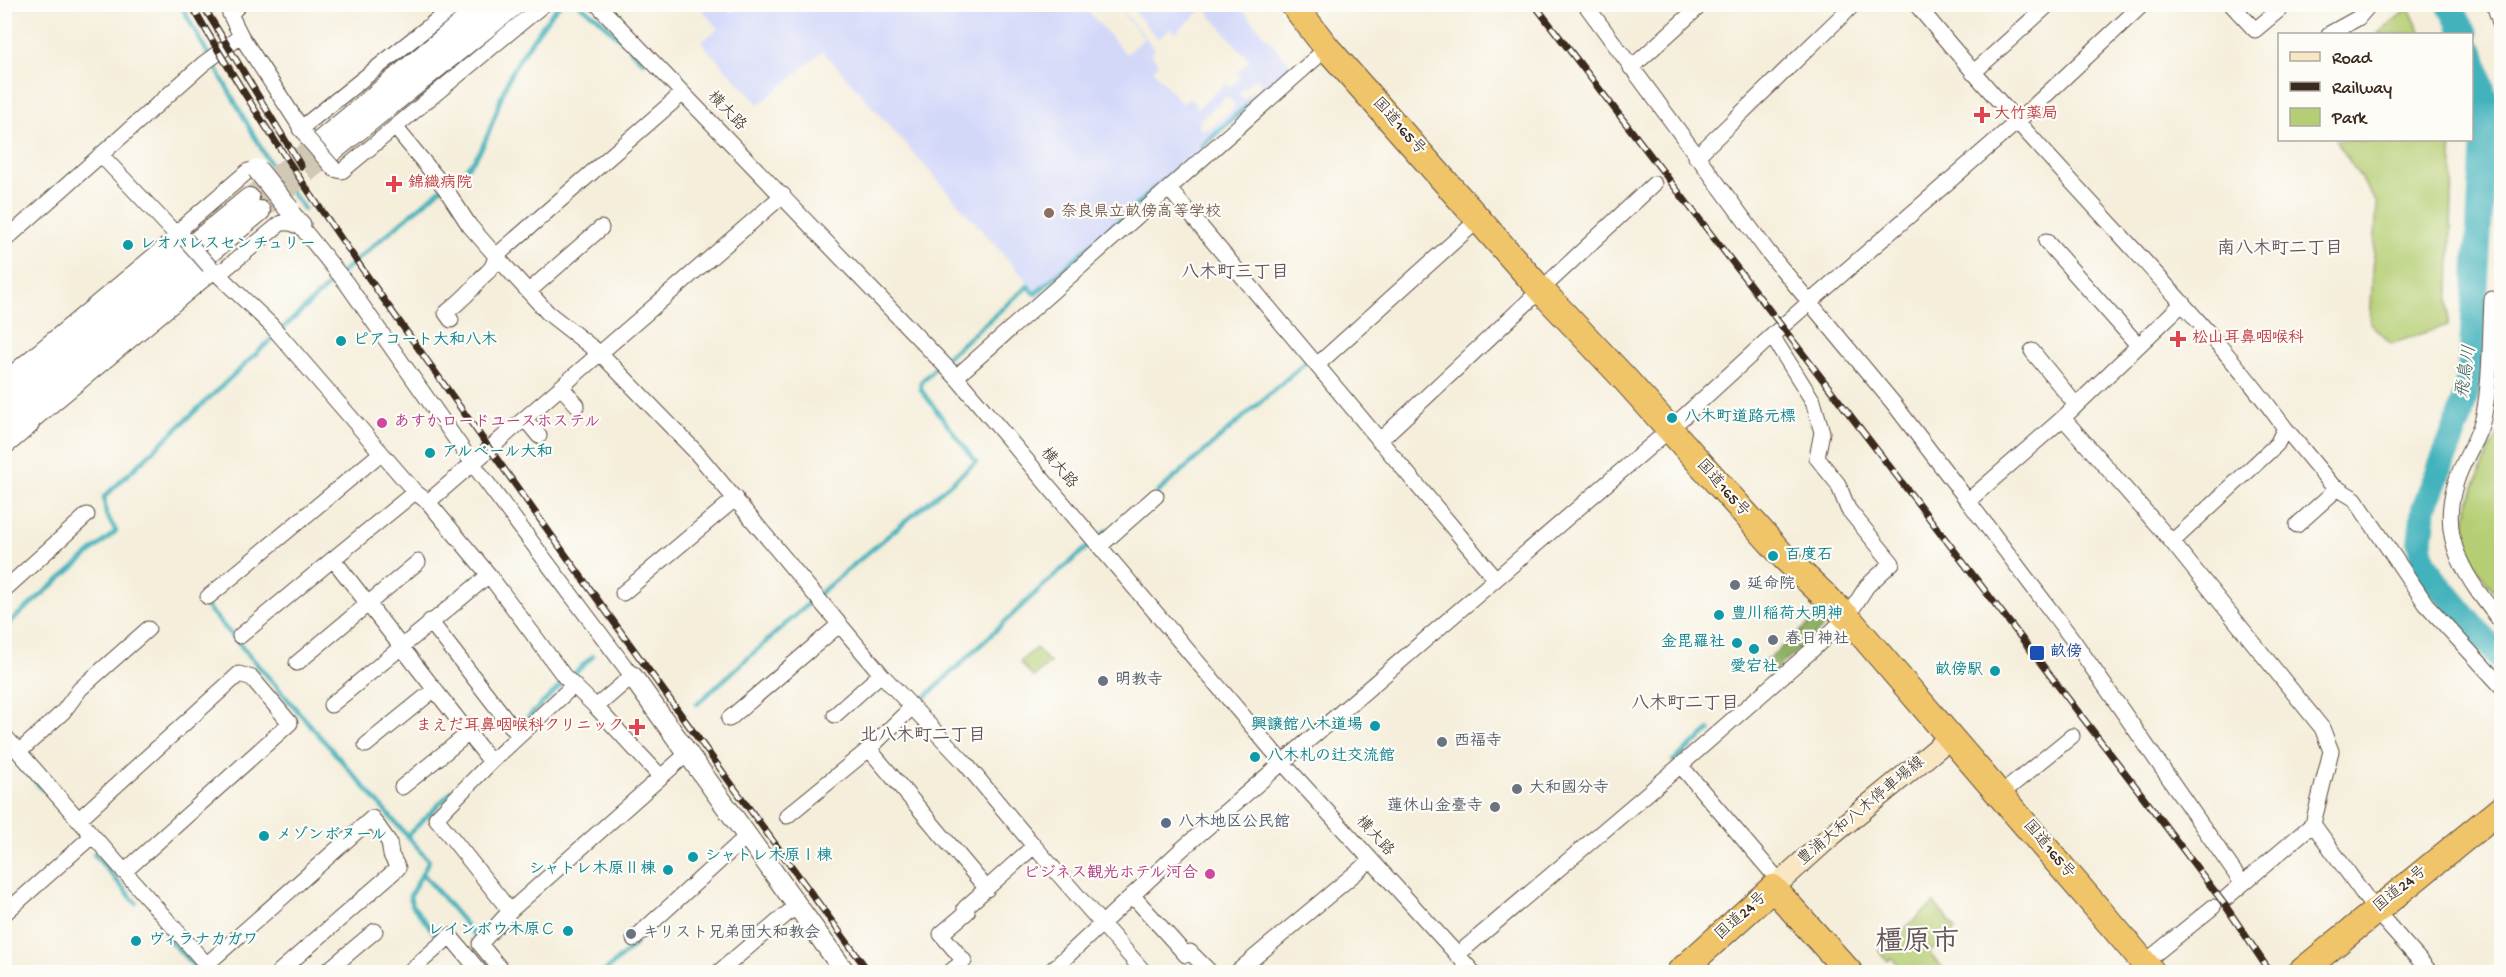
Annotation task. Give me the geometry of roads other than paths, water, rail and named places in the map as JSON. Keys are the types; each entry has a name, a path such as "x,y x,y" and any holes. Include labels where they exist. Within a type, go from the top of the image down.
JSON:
{"highway":[{"name":"国道165号","path":"1297,6 1327,48 1540,289 1624,378 1784,557 1847,617 2148,968"},
{"name":"国道24号","path":"2301,972 2502,808"},
{"name":"国道24号","path":"1680,972 1777,885 1849,972"}],"main road":[{"name":"豊浦大和八木停車場線","path":"1777,885 1832,835 1951,737"}],"street":[{"path":"240,4 230,14 241,36 318,147 342,171 544,4"},
{"path":"318,147 457,4"},
{"path":"318,147 484,4"},
{"path":"318,147 516,4"},
{"name":"横大路","path":"597,4 956,377 1282,762 1473,972"},
{"path":"1585,4 1768,252 1894,404 2073,640 2242,883"},
{"path":"1631,68 1702,4"},
{"path":"1696,157 1854,4"},
{"path":"1916,4 1973,73 2183,303 2332,485 2355,499 2426,604 2502,687"},
{"path":"1973,73 2049,4"},
{"path":"1050,972 1132,895 1282,762 1669,430 1772,336 2017,122 2143,4"},
{"path":"2231,4 2255,30 2286,4"},
{"path":"2331,33 2358,18 2370,4"},
{"path":"2494,4 2502,29"},
{"path":"4,241 202,64 241,36"},
{"path":"956,377 1170,190 1327,48"},
{"path":"451,320 446,313 492,270 496,256 683,93"},
{"path":"395,127 496,256 548,313 601,354 685,440 736,498 881,674 965,763 1101,925 1144,972"},
{"path":"101,155 171,229 183,236 212,269 271,326 415,492 428,502 489,575 564,676 660,776"},
{"path":"4,380 183,236 184,226 248,171 257,169 285,216 303,224 302,228 347,284 473,464 632,676 845,972"},
{"path":"1379,441 1654,184"},
{"path":"1170,190 1495,578"},
{"path":"428,502 783,195"},
{"path":"4,401 254,205 4,424"},
{"path":"4,445 212,269 225,269 285,216"},
{"path":"1317,365 1479,219"},
{"path":"529,291 601,228"},
{"path":"2046,241 2138,345"},
{"path":"2492,299 2484,416 2456,482 2449,518 2452,540 2462,568 2502,623"},
{"path":"1968,501 2062,418 2183,303"},
{"path":"2487,384 2497,378 2502,321"},
{"path":"1457,955 1811,651 1847,617 1867,586 1892,563 1848,509 1838,484 1817,458 1822,432 1813,401 1772,336"},
{"path":"2032,351 2076,405"},
{"path":"562,388 577,405"},
{"path":"2062,418 2172,542 2322,728 2331,751 2313,824 2226,898"},
{"path":"525,419 539,436"},
{"path":"2172,542 2277,444 2285,428"},
{"path":"208,597 381,453"},
{"path":"2296,525 2338,488"},
{"path":"240,636 415,492"},
{"path":"1095,540 1156,496"},
{"path":"623,593 736,498"},
{"path":"4,590 87,515"},
{"path":"333,559 491,762"},
{"path":"297,663 418,562"},
{"path":"331,705 430,621 489,575"},
{"path":"430,621 519,736"},
{"path":"729,719 840,624"},
{"path":"20,751 63,712 80,689 148,629"},
{"path":"78,820 239,674 252,678 290,723 124,872"},
{"path":"835,715 881,674"},
{"path":"596,707 632,676"},
{"path":"510,911 436,818 491,762 574,685"},
{"path":"366,745 435,689"},
{"path":"786,816 869,749 911,708"},
{"path":"402,787 469,733"},
{"path":"4,735 210,969 372,818 389,842 391,855 398,868 279,972"},
{"path":"2001,794 2072,736"},
{"path":"869,749 987,889"},
{"path":"503,972 480,944 510,911 688,753"},
{"path":"1681,765 1777,885"},
{"path":"2313,824 2375,910 2430,972"},
{"path":"4,914 92,836"},
{"path":"634,939 747,836"},
{"path":"950,972 964,961 941,934 967,912 965,909 1034,846"},
{"path":"1237,972 1371,860"},
{"path":"1132,895 1186,955 1190,952 1210,972"},
{"path":"719,972 796,906"},
{"path":"2148,968 2213,908"},
{"path":"326,972 375,931"},
{"path":"409,972 450,936 480,972"}],"waterway":[{"path":"180,4 270,164 304,209"},
{"path":"4,627 116,531 106,514 104,497 347,268 474,160 488,134 503,91 514,69 541,27 561,4"},
{"path":"578,4 599,19 622,41"},
{"name":"飛鳥川","path":"2449,4 2464,33"},
{"path":"630,49 643,62"},
{"name":"飛鳥川","path":"2473,56 2486,104 2472,349 2467,389 2459,420 2424,508 2420,545 2423,560 2432,577 2502,661"},
{"path":"1202,146 1289,68"},
{"path":"946,358 1028,286 1035,294 1177,169"},
{"path":"1157,493 1306,362"},
{"path":"697,704 820,593 976,462 921,390 921,382 936,367"},
{"path":"919,703 1045,584 1107,530"},
{"path":"201,600 429,861 410,896 412,905 440,940"},
{"path":"574,674 593,656"},
{"path":"519,726 562,684"},
{"path":"1673,761 1710,730"},
{"path":"5,747 43,790"},
{"path":"407,836 452,791"},
{"path":"72,823 77,832"},
{"path":"94,854 136,903"},
{"path":"423,874 477,938 480,937"},
{"path":"166,937 200,972"},
{"path":"604,972 636,944"},
{"path":"476,960 493,968"}],"tunnel":[{"path":"249,198 319,142"},
{"path":"260,211 328,155"}],"railway":[{"path":"191,4 221,56 285,156 352,254 609,616 869,972"},
{"path":"202,4 301,166"},
{"path":"1534,4 2129,778 2225,905 2270,972"}],"place":[{"name":"大竹薬局","path":"1982,115"},
{"name":"錦織病院","path":"394,184"},
{"name":"奈良県立畝傍高等学校","path":"1049,213"},
{"name":"レオパレスセンチュリー","path":"128,245"},
{"name":"松山耳鼻咽喉科","path":"2178,339"},
{"name":"ピアコート大和八木","path":"341,341"},
{"name":"八木町道路元標","path":"1672,418"},
{"name":"あすかロードユースホステル","path":"382,423"},
{"name":"アルベール大和","path":"430,453"},
{"name":"百度石","path":"1773,556"},
{"name":"延命院","path":"1735,585"},
{"name":"豊川稲荷大明神","path":"1719,615"},
{"name":"春日神社","path":"1773,640"},
{"name":"金毘羅社","path":"1737,643"},
{"name":"愛宕社","path":"1754,649"},
{"name":"畝傍","path":"2037,653"},
{"name":"畝傍駅","path":"1995,671"},
{"name":"明教寺","path":"1103,681"},
{"name":"興譲館八木道場","path":"1375,726"},
{"name":"まえだ耳鼻咽喉科クリニック","path":"637,727"},
{"name":"西福寺","path":"1442,742"},
{"name":"八木札の辻交流館","path":"1255,757"},
{"name":"大和國分寺","path":"1517,789"},
{"name":"蓮休山金臺寺","path":"1495,807"},
{"name":"八木地区公民館","path":"1166,823"},
{"name":"メゾンボヌール","path":"264,836"},
{"name":"シャトレ木原Ⅰ棟","path":"693,857"},
{"name":"シャトレ木原Ⅱ棟","path":"668,870"},
{"name":"ビジネス観光ホテル河合","path":"1210,874"},
{"name":"レインボウ木原Ｃ","path":"568,931"},
{"name":"キリスト兄弟団大和教会","path":"631,934"},
{"name":"ヴィラナカガワ","path":"136,941"}],"district":[{"name":"南八木町二丁目","path":"2280,249"},
{"name":"八木町三丁目","path":"1235,273"},
{"name":"八木町二丁目","path":"1685,704"},
{"name":"北八木町二丁目","path":"923,736"},
{"name":"橿原市","path":"1917,943"}]}
